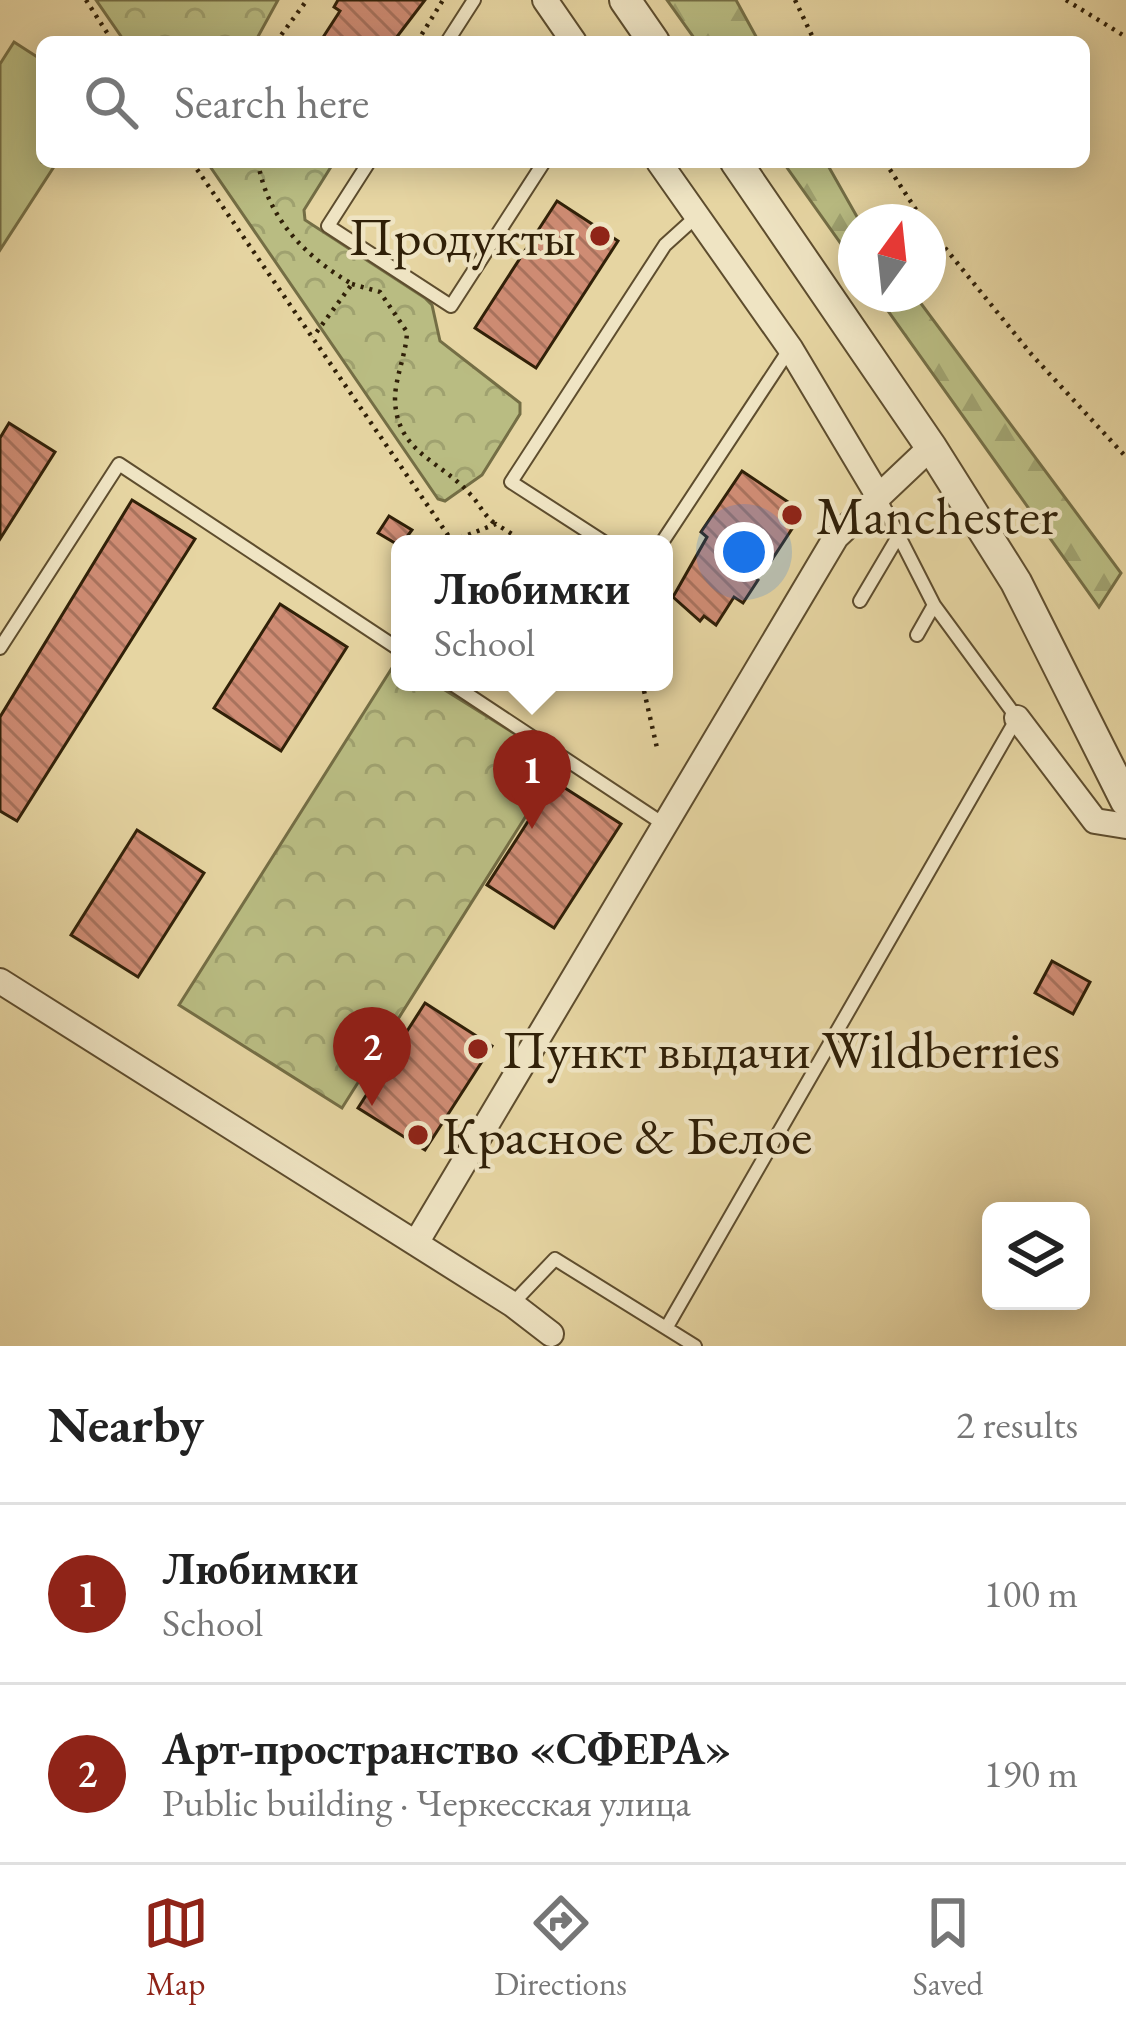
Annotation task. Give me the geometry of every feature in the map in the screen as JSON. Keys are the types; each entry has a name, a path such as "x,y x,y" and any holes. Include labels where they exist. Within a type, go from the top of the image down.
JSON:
{"street":[{"path":"544,0 570,36"},
{"path":"625,0 650,36"},
{"path":"663,168 790,348 879,497"},
{"path":"740,168 931,446 1016,581 1126,801"},
{"path":"416,1243 836,537 931,446"},
{"path":"1017,718 1095,821 1126,826"},
{"path":"0,981 512,1304 554,1340"}],"lane":[{"path":"451,36 474,0"},
{"path":"365,168 328,226 451,306 540,168"},
{"path":"593,535 511,482 664,244 698,216"},
{"path":"667,535 790,348"},
{"path":"0,648 119,464 391,644"},
{"path":"668,1325 1017,718 934,605 879,497"},
{"path":"860,601 899,535"},
{"path":"917,635 934,605"},
{"path":"463,691 665,825"},
{"path":"512,1304 555,1259 695,1346"}],"path":[{"path":"86,0 109,36"},
{"path":"280,36 307,0"},
{"path":"421,36 443,0"},
{"path":"795,0 812,36"},
{"path":"1066,0 1126,37"},
{"path":"196,168 448,535"},
{"path":"259,168 263,191 286,232 352,284 380,292 406,332 395,398 404,436 422,459 472,495 476,507 514,535"},
{"path":"889,168 913,204"},
{"path":"946,249 1032,356 1126,457"},
{"path":"313,337 352,284"},
{"path":"468,535 496,524"},
{"path":"644,691 657,748"}],"green space":[{"path":"96,0 278,0 258,36 121,36"},
{"path":"667,0 736,0 756,36 693,36"},
{"path":"14,42 36,56 36,168 53,168 0,250 0,64"},
{"path":"211,168 330,168 304,210 305,220 425,298 432,305 440,341 520,403 520,414 482,475 445,501 438,499"},
{"path":"787,168 829,168 850,204 838,204 838,240"},
{"path":"889,312 927,312 1121,573 1099,607"},
{"path":"391,669 391,691 446,691 560,762 342,1108 179,1005"}],"building":[{"path":"338,0 425,0 398,36 324,36 340,11 334,7"},
{"path":"557,201 618,241 536,368 475,328"},
{"path":"9,423 55,452 0,539 0,438"},
{"path":"742,471 803,512 771,561 765,558 753,576 758,580 743,603 734,597 716,625 704,616 700,621 673,597 707,537 701,532"},
{"path":"132,500 195,539 17,821 0,811 0,717"},
{"path":"389,516 412,530 408,535 391,535 391,541 378,533"},
{"path":"280,604 347,647 281,751 214,708"},
{"path":"554,781 621,824 554,928 487,885"},
{"path":"137,830 204,873 138,977 71,935"},
{"path":"1052,961 1090,982 1073,1014 1035,993"},
{"path":"425,1003 492,1046 425,1150 358,1108"}],"place":[{"name":"Продукты","path":"600,236"},
{"name":"Manchester","path":"792,515"},
{"name":"Любимки","path":"532,829"},
{"name":"Пункт выдачи Wildberries","path":"478,1049"},
{"name":"Арт-пространство «СФЕРА»","path":"372,1106"},
{"name":"Красное & Белое","path":"418,1135"}]}
